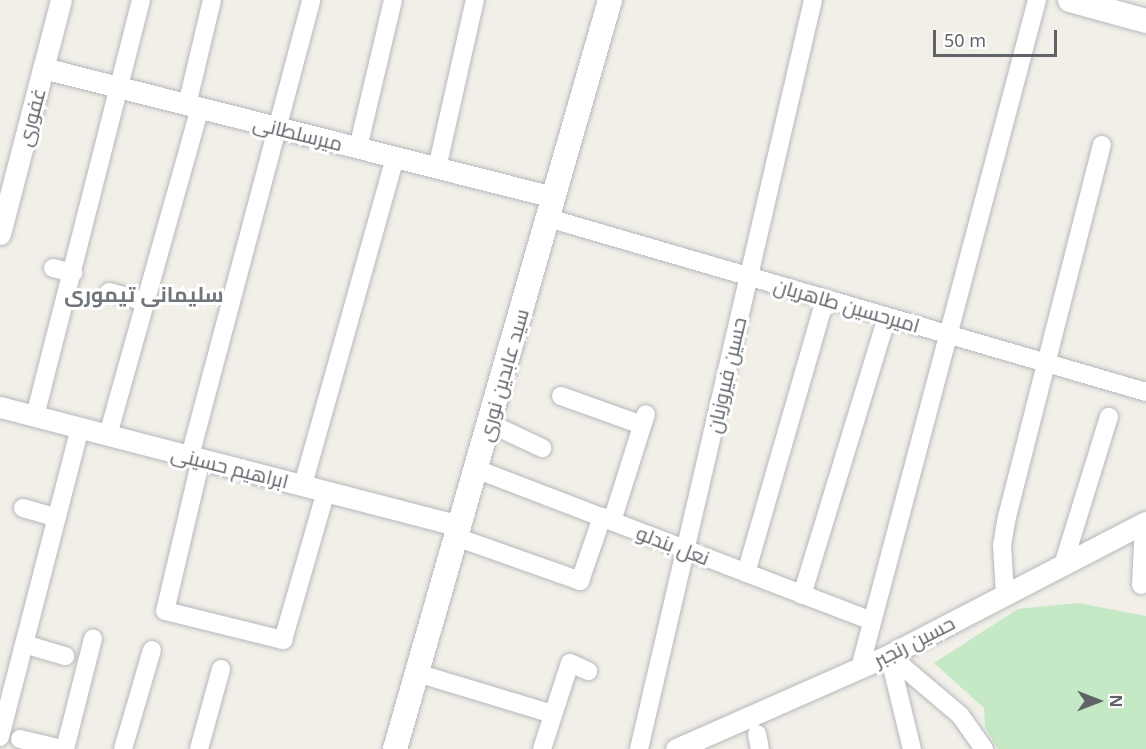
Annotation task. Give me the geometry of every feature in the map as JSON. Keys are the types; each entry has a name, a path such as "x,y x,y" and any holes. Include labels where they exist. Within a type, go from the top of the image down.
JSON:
{"main road":[{"name":"سید عابدین نوری","path":"395,749 610,0"},
{"path":"1070,0 1146,21"}],"street":[{"name":"غفوری","path":"0,234 61,0"},
{"path":"35,416 122,88 141,0"},
{"path":"108,435 146,302 193,106 212,0"},
{"path":"311,0 196,458 165,611 283,640 326,491"},
{"path":"358,148 393,0"},
{"path":"437,168 475,0"},
{"name":"حسین فیروزیان","path":"639,749 813,0"},
{"path":"860,668 1037,0"},
{"name":"میرسلطانی","path":"43,68 437,168 550,208"},
{"path":"1005,594 1002,545 1102,145"},
{"path":"303,485 395,157"},
{"name":"امیرحسین طاهریان","path":"550,208 749,277 1146,392"},
{"path":"53,268 73,273"},
{"path":"109,292 146,302"},
{"path":"746,573 825,299"},
{"path":"802,594 887,317"},
{"path":"458,532 580,581 607,519 644,419 561,396"},
{"name":"ابراهیم حسینی","path":"0,407 326,491 458,532"},
{"path":"1064,562 1108,417"},
{"path":"489,423 542,448"},
{"path":"0,737 80,428"},
{"name":"نعل بندلو","path":"476,469 871,621"},
{"path":"24,507 57,518"},
{"path":"1141,585 1145,523"},
{"name":"حسین رنجبر","path":"682,748 889,655 1064,562 1145,523"},
{"path":"20,739 63,749 93,638"},
{"path":"24,644 65,656"},
{"path":"123,749 152,650"},
{"path":"889,655 912,749"},
{"path":"889,655 960,715 984,749"},
{"path":"542,749 570,663 588,670"},
{"path":"199,749 221,669"},
{"path":"417,673 553,714"}],"green space":[{"path":"1078,603 1146,616 1146,749 998,749 985,727 984,708 934,663 1018,609"}],"district":[{"name":"سلیمانی تیموری","path":"144,294"}]}
